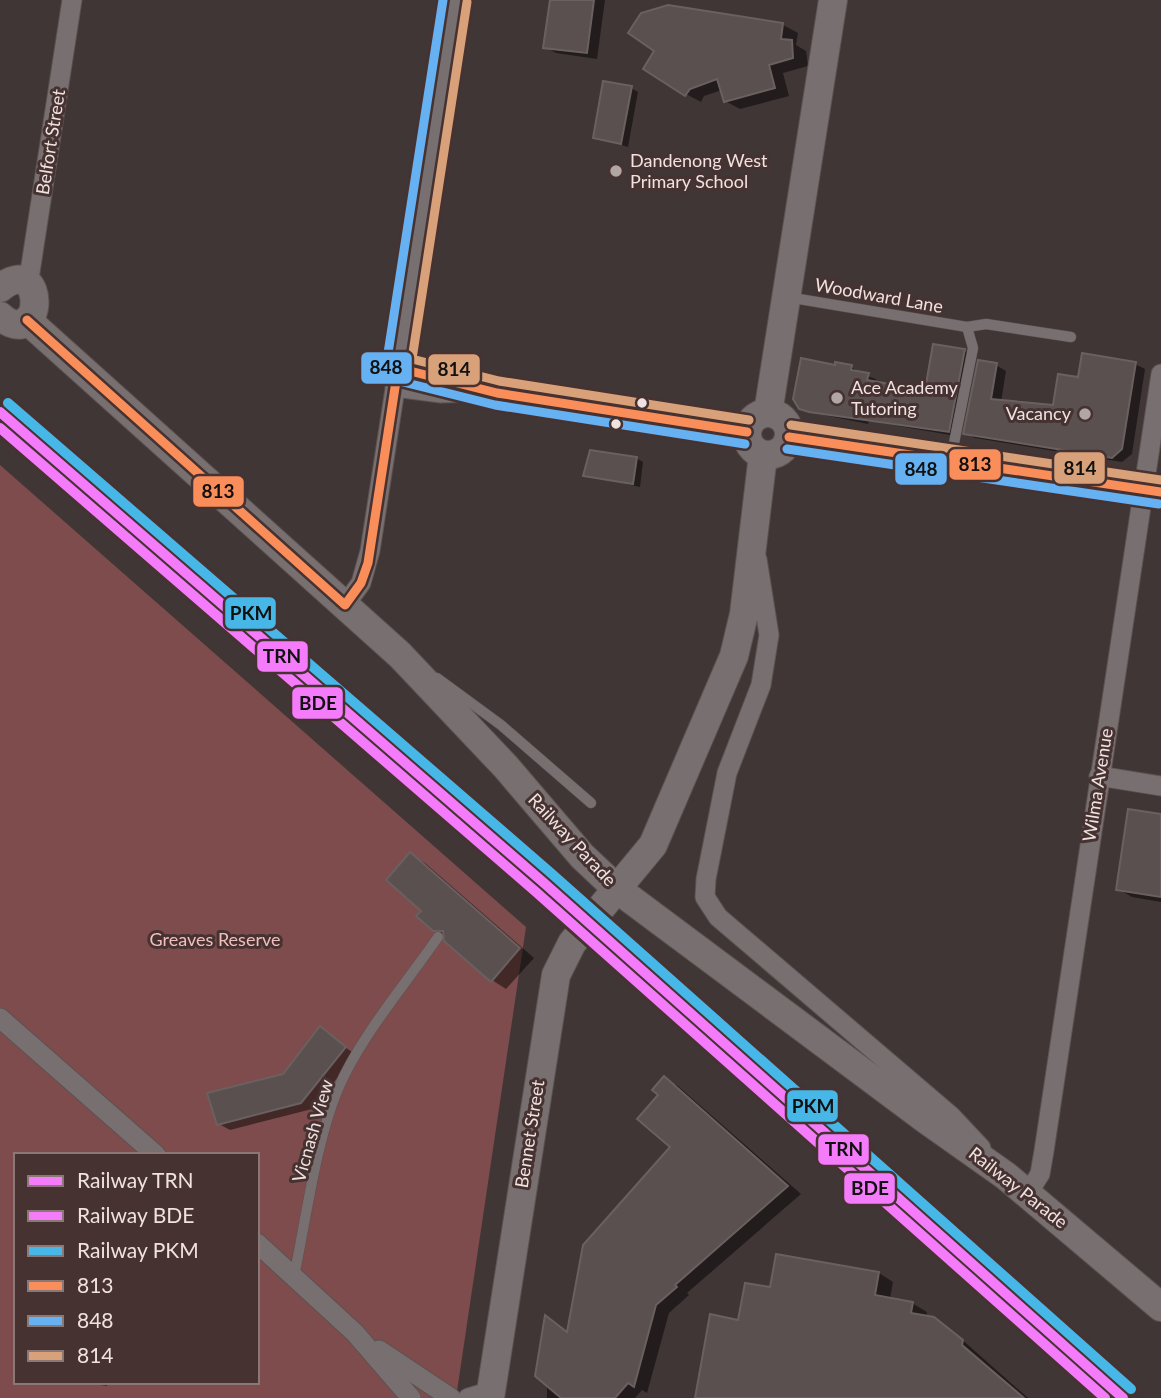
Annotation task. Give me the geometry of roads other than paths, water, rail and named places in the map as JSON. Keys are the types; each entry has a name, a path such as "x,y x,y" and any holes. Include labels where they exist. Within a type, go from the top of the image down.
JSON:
{"main road":[{"path":"757,422 786,423 789,437 778,453 763,455 750,446 786,297 833,0"},
{"path":"0,288 16,281 28,285 37,302 14,318"},
{"name":"Railway Parade","path":"14,318 380,636 447,702 582,856 617,889 1006,1176 1161,1307"},
{"name":"Bennet Street","path":"483,1396 556,975 567,952 656,838 734,656 742,624 763,455"}],"street":[{"name":"Belfort Street","path":"28,285 72,0"},
{"path":"345,605 361,583 368,563 455,0"},
{"name":"Wilma Avenue","path":"1028,1193 1040,1174 1043,1161 1099,776 1152,491 1161,374"},
{"path":"397,378 441,393 497,393 757,422"},
{"path":"789,437 1152,491"},
{"path":"754,537 769,635 761,685 725,778 706,879 706,901 718,917 951,1116 1006,1176"},
{"path":"1099,776 1161,786"},
{"path":"0,1018 154,1153"},
{"path":"259,1245 355,1333 411,1398"},
{"path":"355,1333 451,1398"}],"lane":[{"name":"Woodward Lane","path":"786,297 967,327 986,324 1071,337"},
{"path":"950,463 974,348 967,327"},
{"path":"380,636 494,720 591,803"},
{"name":"Vicnash View","path":"295,1276 316,1174 338,1088 438,937"}],"rail line":[{"name":"PKM","path":"8,403 552,874 1131,1389"},
{"name":"TRN","path":"0,412 544,883 1123,1398"},
{"name":"BDE","path":"0,428 536,892 1105,1398"}],"place":[{"name":"Dandenong West Primary School","path":"616,171"},
{"name":"Ace Academy Tutoring","path":"837,398"},
{"name":"Vacancy","path":"1085,414"}],"park label":[{"name":"Greaves Reserve","path":"215,940"}]}
